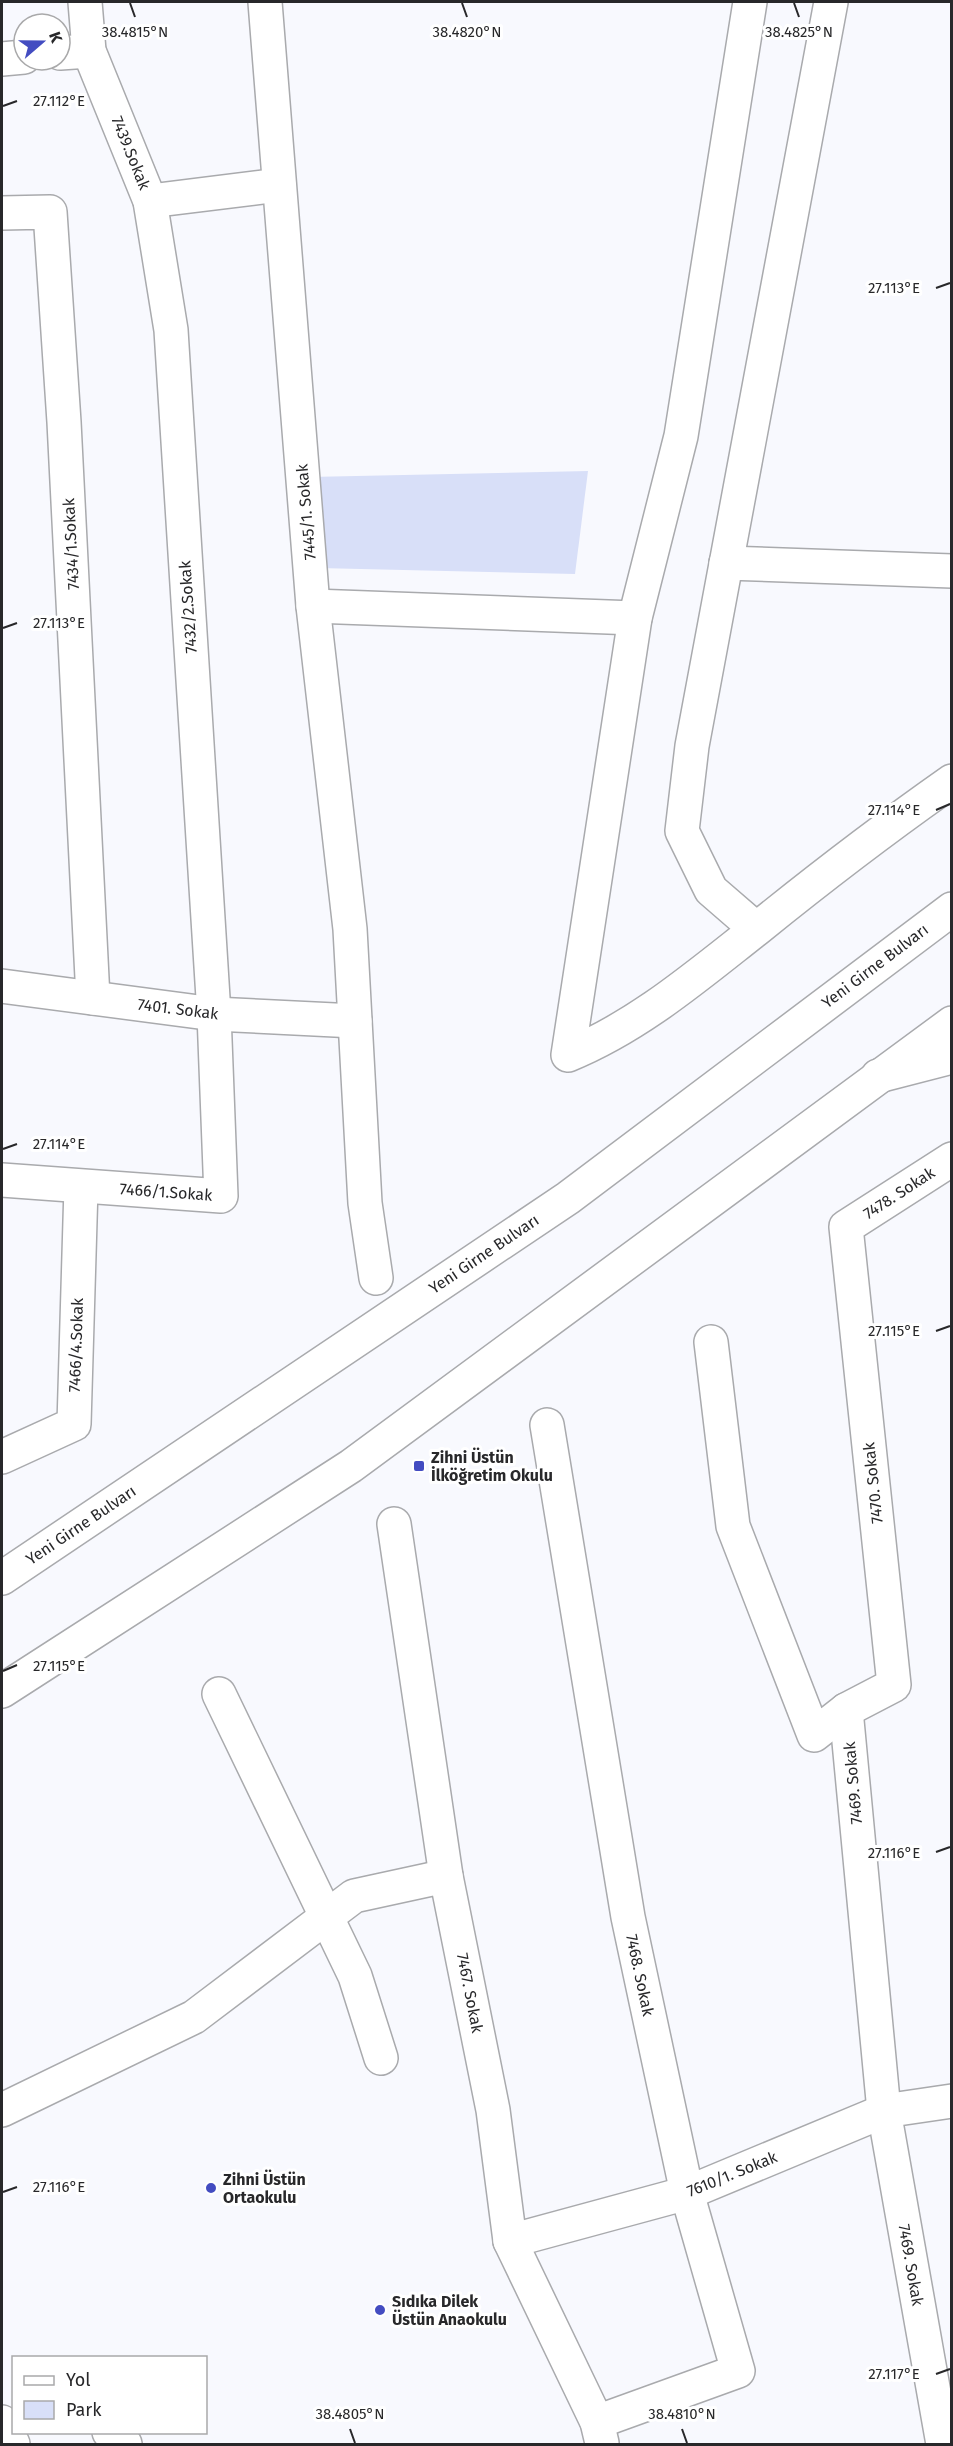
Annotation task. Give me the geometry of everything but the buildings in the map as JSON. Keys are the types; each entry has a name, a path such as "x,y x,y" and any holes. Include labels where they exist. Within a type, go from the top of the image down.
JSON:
{"main road":[{"name":"7439.Sokak","path":"85,2 75,52 150,201"},
{"name":"7445/1. Sokak","path":"265,2 313,606 350,928 365,1203 376,1278"},
{"path":"750,2 681,436 635,618 568,1055 599,1043 691,983 756,929 894,822 951,781"},
{"path":"756,929 711,890 682,831 692,746 831,2"},
{"path":"150,201 279,184"},
{"name":"7432/2.Sokak","path":"150,201 171,330 214,1014"},
{"name":"7434/1.Sokak","path":"2,213 50,212 64,422 93,998"},
{"path":"726,563 951,572"},
{"path":"313,606 635,618"},
{"name":"Yeni Girne Bulvarı","path":"2,1578 568,1197 951,909"},
{"name":"7401. Sokak","path":"2,986 214,1014 355,1021"},
{"name":"7466/1.Sokak","path":"2,1180 221,1196 214,1014"},
{"path":"2,1691 351,1466 951,1023"},
{"path":"878,1076 951,1057"},
{"name":"7478. Sokak","path":"846,1227 951,1159"},
{"name":"7466/4.Sokak","path":"2,1457 74,1424 81,1186"},
{"name":"7470. Sokak","path":"846,1227 894,1685 846,1710"},
{"name":"7469. Sokak","path":"711,1342 733,1526 814,1735 846,1710"},
{"name":"7468. Sokak","path":"547,1425 628,1917 687,2193 738,2372 600,2433"},
{"name":"7467. Sokak","path":"394,1524 446,1876 493,2110 510,2241 600,2433"},
{"path":"219,1694 355,1976 381,2058"},
{"name":"7469. Sokak","path":"846,1710 884,2111 944,2445"},
{"path":"2,2110 194,2017 354,1896 446,1876"},
{"name":"7610/1. Sokak","path":"510,2241 687,2193 884,2111 951,2101"},
{"path":"2,2422 13,2445"},
{"path":"110,2434 125,2445"}],"green space":[{"path":"588,471 575,574 318,568 309,477"}],"place":[{"name":"Zihni Üstün İlköğretim Okulu","path":"419,1466"},
{"name":"Zihni Üstün Ortaokulu","path":"211,2188"},
{"name":"Sıdıka Dilek Üstün Anaokulu","path":"380,2310"}]}
